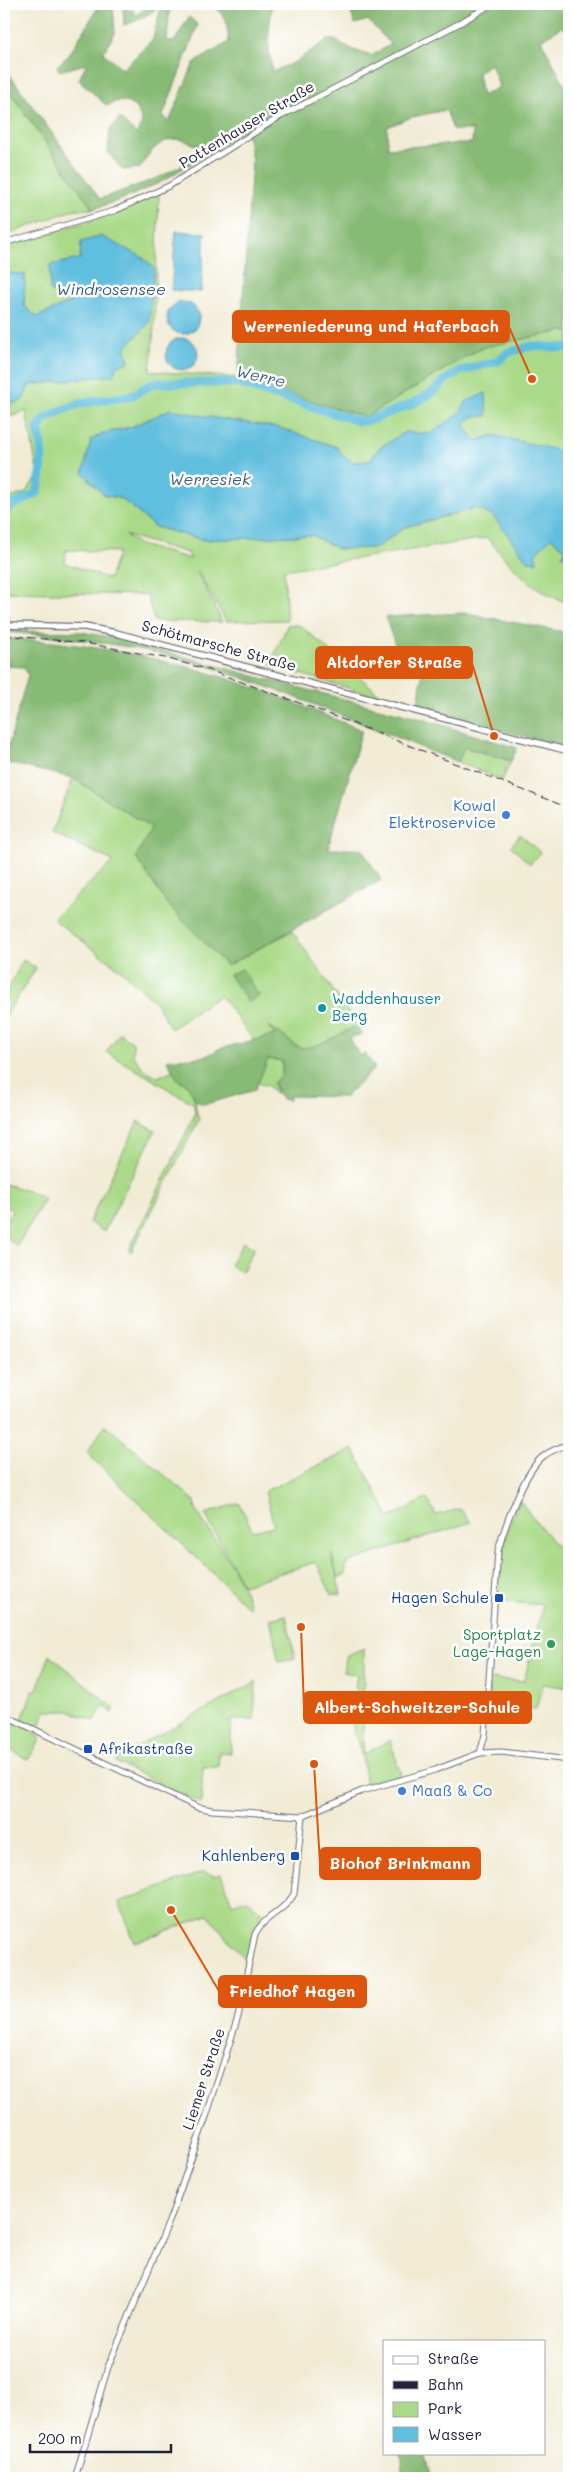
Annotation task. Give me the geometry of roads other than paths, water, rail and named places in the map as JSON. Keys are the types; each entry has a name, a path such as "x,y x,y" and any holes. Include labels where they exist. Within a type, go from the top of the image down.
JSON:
{"main road":[{"name":"Pottenhauser Straße","path":"4,243 114,211 170,186 281,116 458,24 492,4"},
{"name":"Schötmarsche Straße","path":"4,625 86,628 110,631 569,751"},
{"path":"480,1753 485,1735 498,1551 501,1538 531,1470 544,1456 569,1444"},
{"path":"4,1715 197,1806 212,1810 302,1816 362,1791 454,1764 480,1753 501,1752 569,1760"},
{"name":"Liemer Straße","path":"75,2478 108,2368 170,2220 210,2105 238,2017 255,1934 262,1923 287,1904 294,1894 302,1816"}],"water":[{"path":"176,231 205,233 201,292 171,290"},
{"name":"Windrosensee","path":"101,236 142,257 154,268 149,323 125,348 129,362 117,366 114,375 29,385 23,400 4,407 4,273 25,274 24,306 37,317 71,302 50,291 50,265 80,259 81,242"},
{"path":"183,302 194,307 199,318 194,329 183,334 172,329 167,318 172,307"},
{"path":"182,338 188,339 193,343 197,348 197,360 193,365 188,369 182,370 176,369 171,365 167,360 166,354 167,348 171,343 176,339"},
{"name":"Werresiek","path":"486,393 487,416 471,417 464,425 476,441 493,435 569,453 569,559 562,555 566,550 551,538 535,554 537,562 528,561 493,516 475,508 405,527 376,548 338,549 312,535 204,540 155,527 122,499 104,495 83,473 91,440 102,434 134,426 171,409 280,428 337,447 343,456 354,462 370,461 378,449 405,432 430,434 460,413 467,401"}],"waterway":[{"name":"Werre","path":"4,510 37,493 42,461 38,429 45,419 62,410 82,403 131,396 154,383 237,383 358,421 367,421 412,404 432,393 444,381 460,371 498,361 509,352 532,346 569,348"}],"railway":[{"path":"4,635 85,643 165,658 206,669 313,708 569,808"}],"place":[{"name":"Werreniederung und Haferbach","path":"532,379"},
{"name":"Altdorfer Straße","path":"494,736"},
{"name":"Kowal Elektroservice","path":"506,815"},
{"name":"Waddenhauser Berg","path":"322,1008"},
{"name":"Hagen Schule","path":"499,1598"},
{"name":"Albert-Schweitzer-Schule","path":"301,1627"},
{"name":"Sportplatz Lage-Hagen","path":"551,1644"},
{"name":"Afrikastraße","path":"88,1749"},
{"name":"Biohof Brinkmann","path":"314,1764"},
{"name":"Maaß & Co","path":"402,1791"},
{"name":"Kahlenberg","path":"295,1856"},
{"name":"Friedhof Hagen","path":"171,1910"}]}
